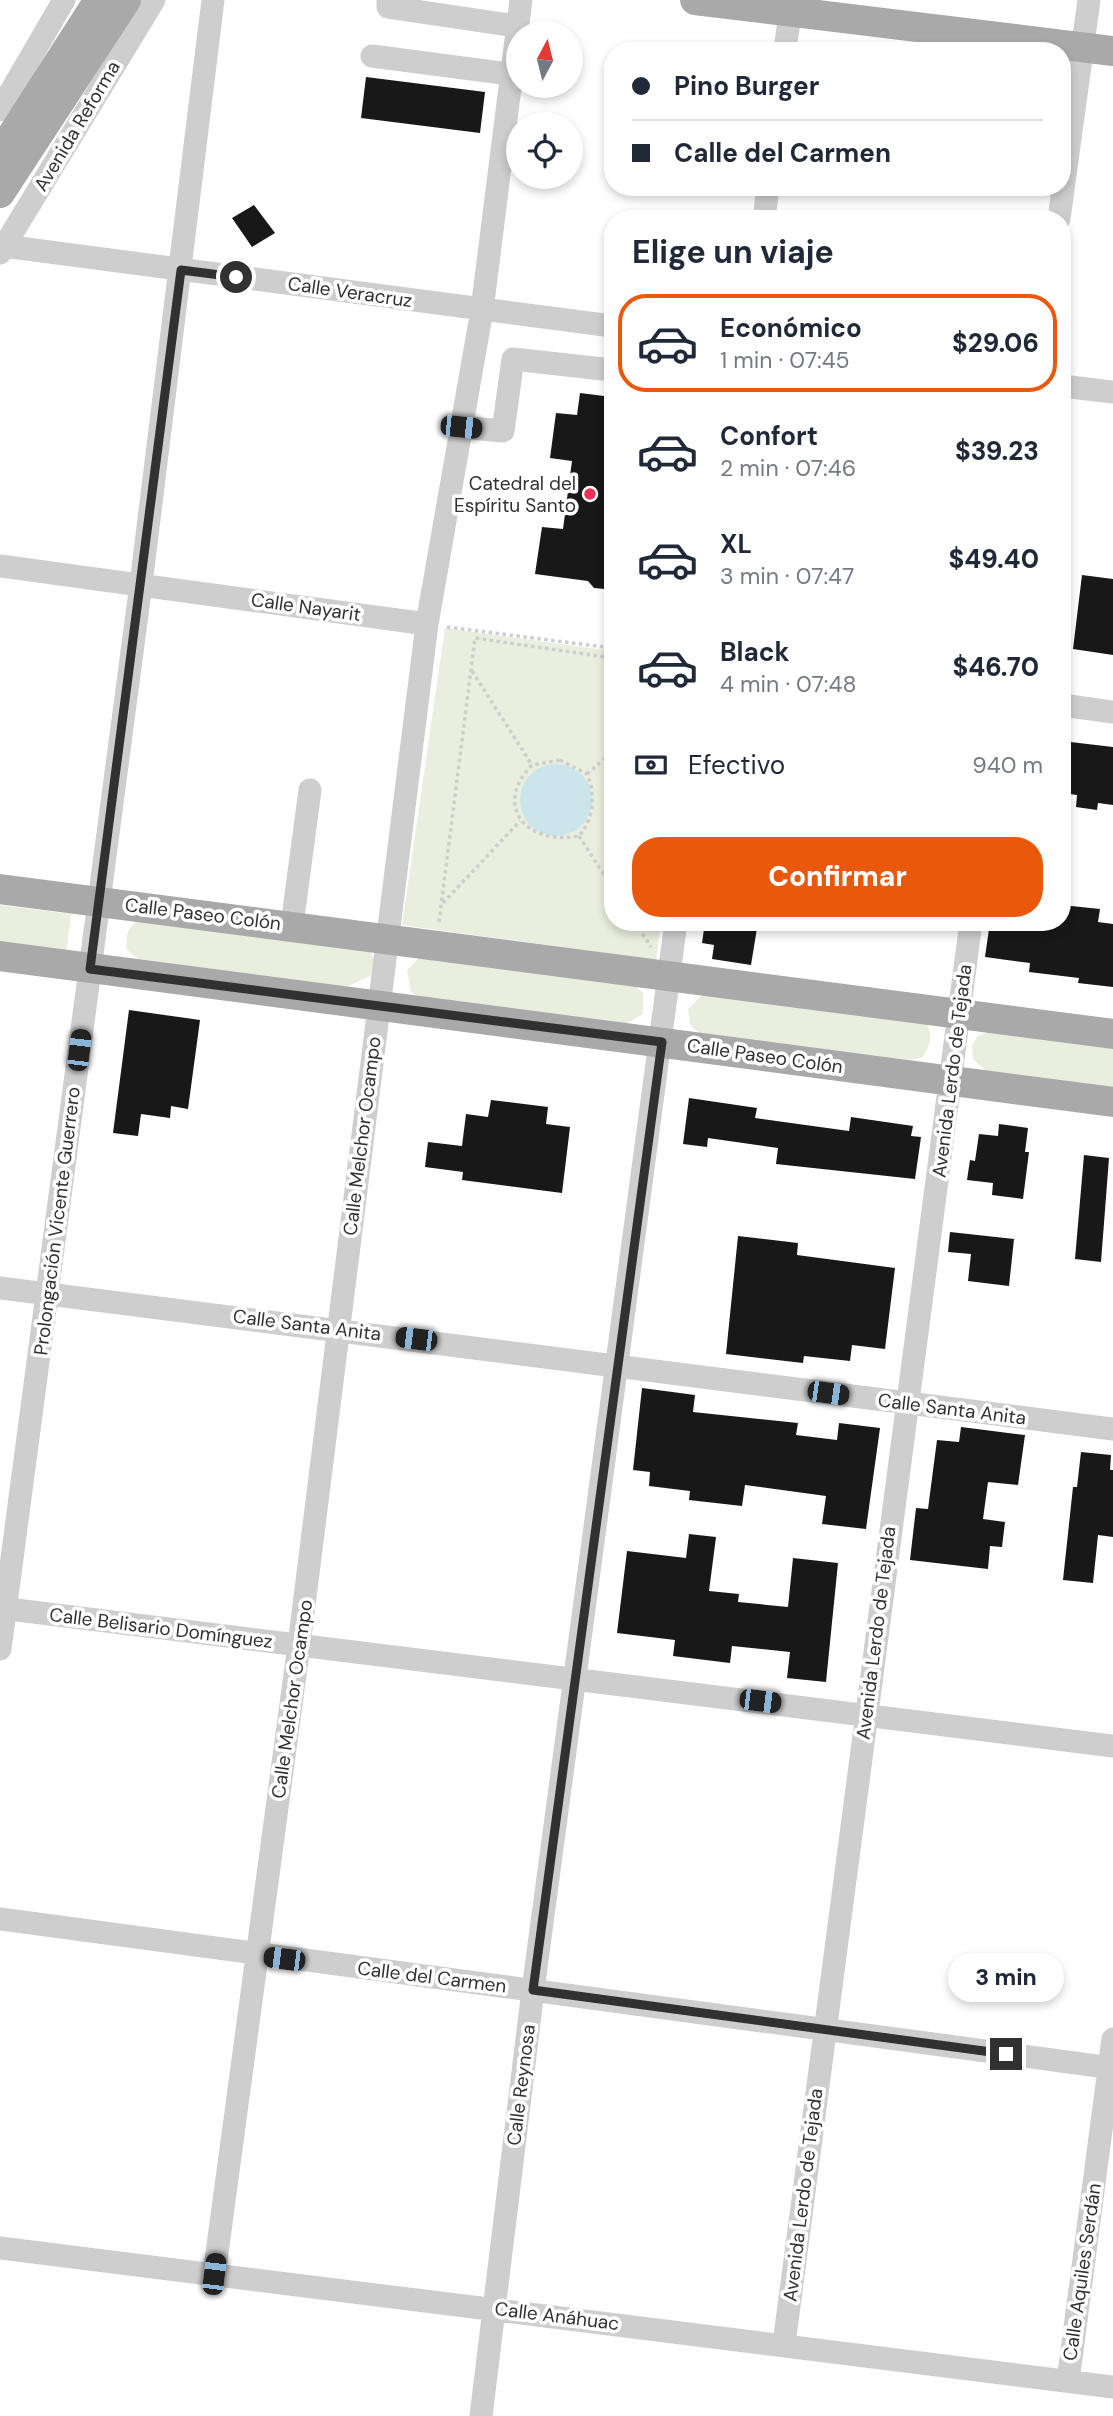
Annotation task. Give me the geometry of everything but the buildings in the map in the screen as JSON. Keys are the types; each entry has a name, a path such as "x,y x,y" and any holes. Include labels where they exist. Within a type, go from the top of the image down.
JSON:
{"main road":[{"path":"0,154 99,0"},
{"name":"Avenida Reforma","path":"0,193 126,0"},
{"path":"695,0 809,9 972,42"},
{"path":"1071,46 1113,51"},
{"name":"Calle Paseo Colón","path":"0,889 388,939 663,965 960,1014 1113,1034"},
{"name":"Calle Paseo Colón","path":"0,956 1113,1102"}],"street":[{"path":"4,98 64,0"},
{"name":"Avenida Reforma","path":"2,249 154,0"},
{"name":"Prolongación Vicente Guerrero","path":"0,1649 2,1609 48,1295 141,584 213,0"},
{"path":"388,0 388,7 506,25"},
{"name":"Calle Melchor Ocampo","path":"517,21 521,0"},
{"path":"1071,133 1089,0"},
{"path":"790,42 809,9"},
{"path":"372,56 506,73"},
{"name":"Calle Melchor Ocampo","path":"214,2274 340,1329 427,624 482,310 507,98"},
{"name":"Calle Veracruz","path":"2,249 604,325"},
{"path":"461,427 503,431 513,359 604,369"},
{"path":"1071,387 1113,393"},
{"name":"Calle Nayarit","path":"0,566 427,624"},
{"path":"1071,706 1113,712"},
{"path":"292,925 310,790"},
{"name":"Calle Reynosa","path":"481,2416 574,1678 662,1042 663,965 673,931"},
{"name":"Avenida Lerdo de Tejada","path":"784,2344 970,931"},
{"name":"Calle Santa Anita","path":"0,1288 618,1364 1113,1429"},
{"name":"Calle Belisario Domínguez","path":"2,1609 1113,1746"},
{"name":"Calle del Carmen","path":"0,1919 1111,2068"},
{"name":"Calle Aquiles Serdán","path":"1068,2381 1113,2039"},
{"name":"Calle Anáhuac","path":"0,2248 1113,2387"}],"path":[{"path":"427,624 604,647"},
{"path":"439,923 475,638 604,657"},
{"path":"471,669 532,765"},
{"path":"587,774 604,759"},
{"path":"560,760 587,774 592,792 591,816 579,836 553,839 541,836 528,830 520,821 517,798 519,784 532,765 560,760"},
{"path":"441,905 520,821"},
{"path":"579,836 604,875"},
{"path":"641,931 663,965"},
{"path":"657,943 663,965"},
{"path":"642,951 663,965"}],"shaded area":[{"path":"445,628 604,650 604,931 660,931 656,960 402,925"},
{"path":"0,905 71,914 66,956 0,948"},
{"path":"136,922 369,948 375,963 370,976 346,987 138,959 127,950 128,931"},
{"path":"427,957 633,984 643,993 643,1014 624,1025 422,998 411,992 407,970 418,959"},
{"path":"703,994 926,1021 930,1040 922,1058 910,1060 700,1034 690,1025 688,1009"},
{"path":"990,1031 1113,1046 1113,1088 986,1071 973,1059 972,1045 978,1036"}],"water":[{"path":"556,764 576,770 586,780 592,800 586,820 576,830 556,836 536,830 526,820 520,800 526,780 536,770"}],"place":[{"name":"Catedral del Espíritu Santo","path":"590,494"}],"route":[{"path":"236,277 181,270 90,969 662,1042 533,1990 1006,2054"}]}
